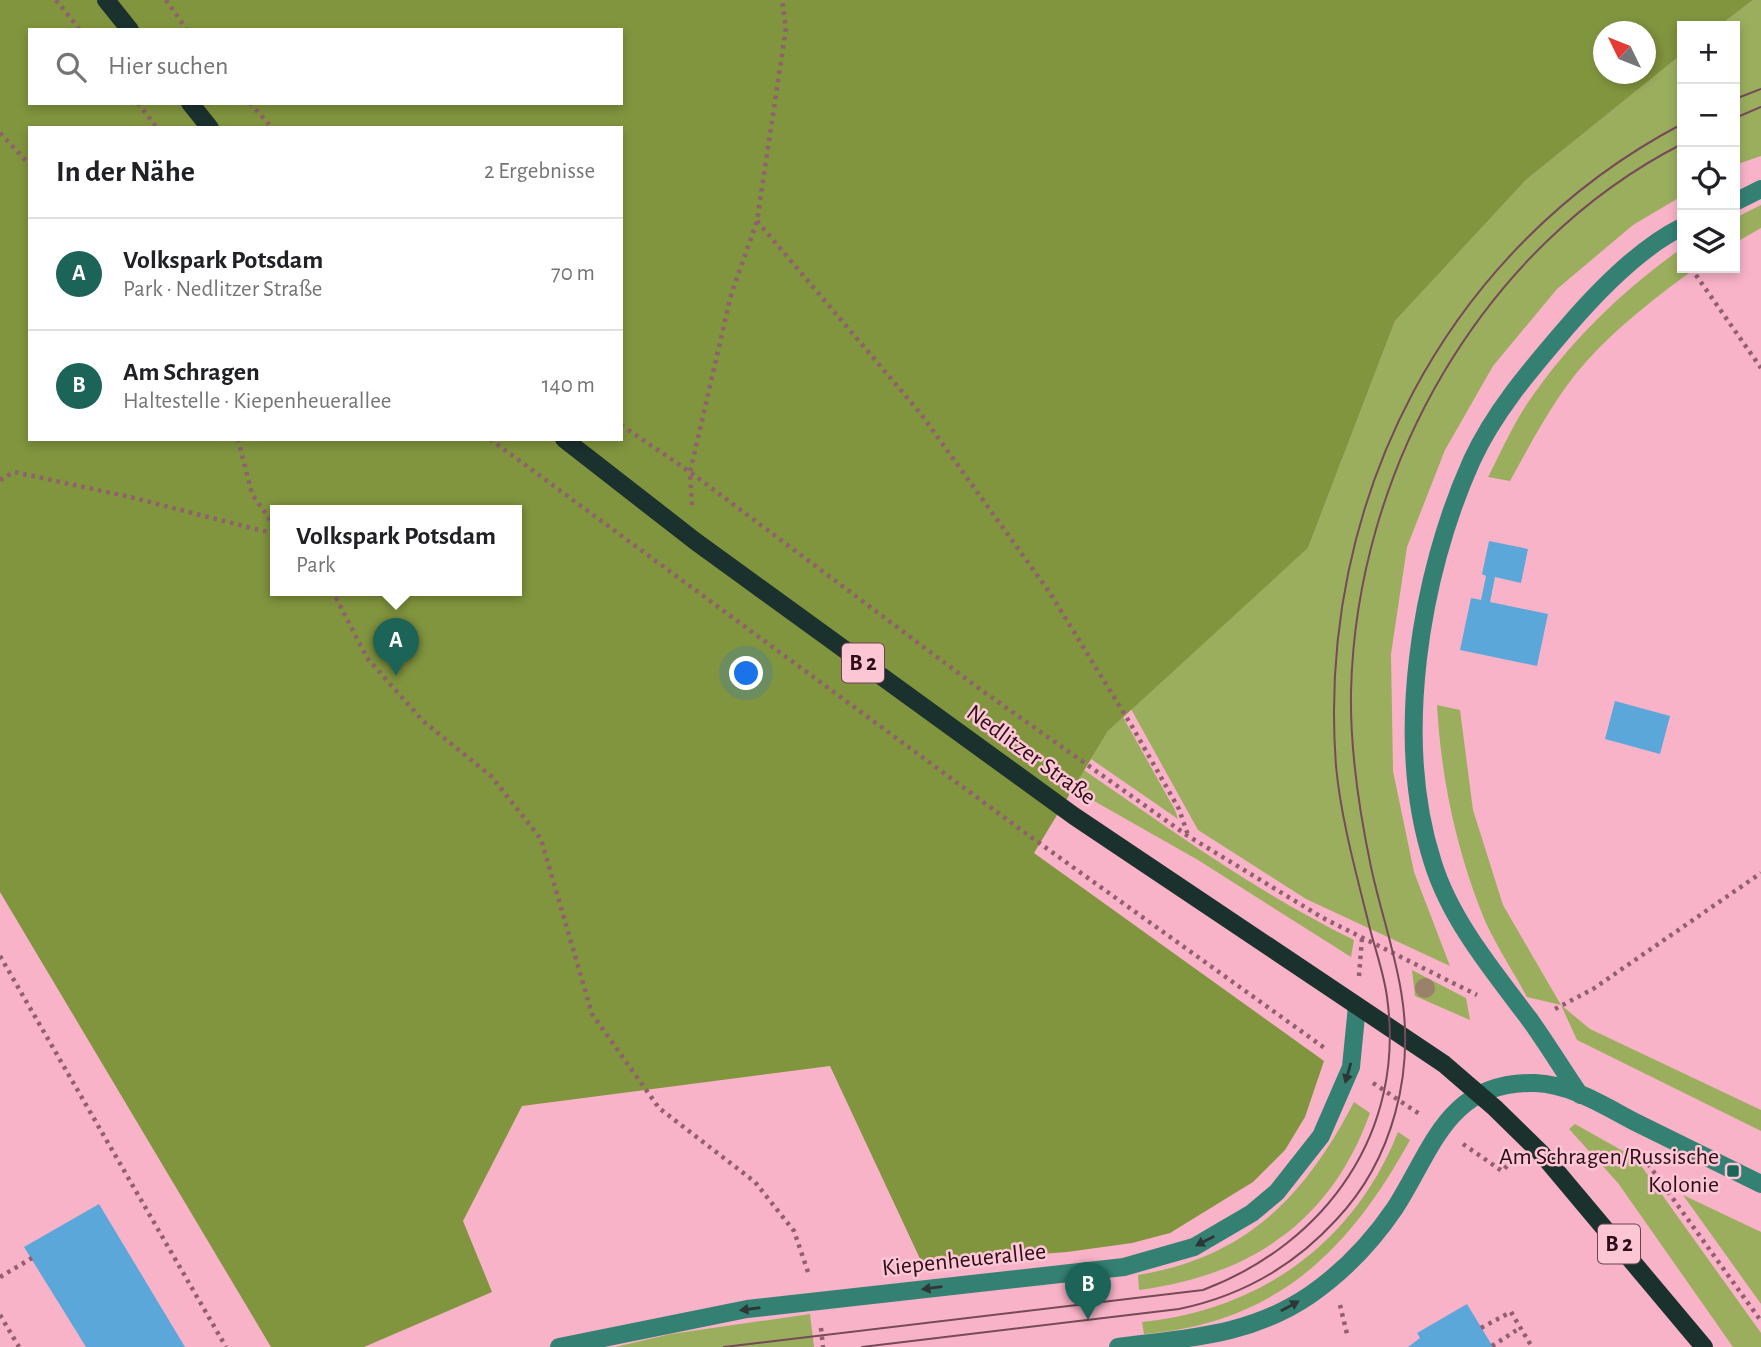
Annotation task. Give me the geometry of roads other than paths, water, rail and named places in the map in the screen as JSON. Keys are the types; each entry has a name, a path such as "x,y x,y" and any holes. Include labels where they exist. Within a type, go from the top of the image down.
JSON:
{"main road":[{"path":"106,0 128,28"},
{"path":"192,105 208,126"},
{"name":"Nedlitzer Straße","path":"567,441 695,541 1074,816 1247,935 1425,1050 1480,1095"},
{"name":"B 2","path":"1480,1095 1531,1142 1704,1347"}],"street":[{"path":"1740,200 1761,189"},
{"path":"1580,1095 1460,919 1433,863 1418,789 1413,717 1421,631 1443,534 1473,458 1517,385 1600,288 1677,231"},
{"name":"Kiepenheuerallee","path":"559,1347 747,1309 1124,1267 1194,1247 1252,1213 1302,1163 1333,1113 1351,1067 1357,1006"},
{"path":"1118,1347 1227,1333 1266,1319 1308,1296 1334,1277 1379,1230 1439,1128 1457,1108 1480,1095 1508,1085 1535,1083 1580,1095 1761,1184"}],"tram line":[{"path":"1740,97 1761,89"},
{"path":"1740,116 1761,107"},
{"path":"724,1347 1203,1290 1247,1269 1287,1243 1321,1212 1349,1176 1370,1136 1384,1093 1390,1046 1386,988 1350,848 1336,766 1335,668 1348,572 1374,480 1413,392 1464,312 1526,240 1599,176 1677,127"},
{"path":"862,1347 1179,1309 1202,1303 1245,1288 1284,1265 1319,1237 1356,1196 1385,1143 1402,1083 1405,1053 1401,991 1367,846 1352,736 1351,692 1358,609 1377,527 1405,448 1443,373 1491,304 1547,241 1611,188 1677,147"}],"place":[{"name":"Volkspark Potsdam","path":"396,676"},
{"name":"Am Schragen/Russische Kolonie","path":"1733,1171"},
{"name":"Am Schragen","path":"1088,1320"}]}
